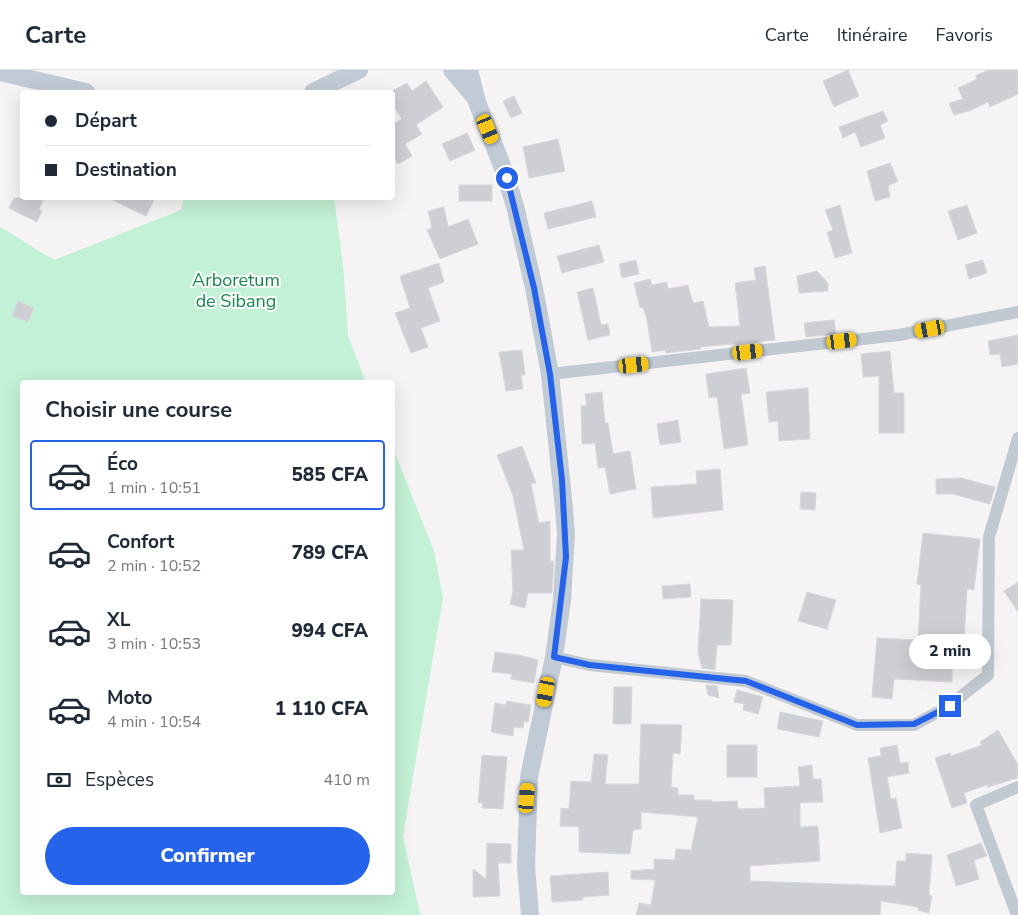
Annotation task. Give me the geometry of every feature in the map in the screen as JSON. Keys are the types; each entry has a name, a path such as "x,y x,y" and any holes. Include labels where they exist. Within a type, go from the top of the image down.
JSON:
{"street":[{"path":"317,90 359,70"},
{"path":"456,71 477,102 504,168 515,206 534,288 550,374 566,534 564,579 554,657 528,777 526,866 530,915"},
{"path":"0,72 77,90"},
{"path":"550,374 899,335 1018,312"},
{"path":"554,657 590,665 746,681 857,725 914,724 950,706 988,675 988,537 1018,438"},
{"path":"1017,915 976,805 1018,787"}],"green space":[{"name":"Arboretum de Sibang","path":"184,200 334,200 343,264 348,336 365,380 20,380 20,895 395,895 395,453 434,551 443,598 403,836 420,915 0,915 0,227 54,260 181,210"}],"building":[{"path":"848,70 859,96 834,107 823,81"},
{"path":"989,70 1018,70 1018,94 990,107 988,102 969,111 954,115 949,103 963,99 958,88 977,79 976,75"},
{"path":"426,81 443,107 416,125 422,134 405,144 412,156 398,164 395,159 395,123 402,119 395,108 394,90 407,83 412,91"},
{"path":"514,96 522,113 511,118 503,101"},
{"path":"883,111 888,121 880,125 885,138 861,147 855,132 843,138 839,127"},
{"path":"467,133 475,150 450,161 442,144"},
{"path":"558,139 565,171 529,178 523,147"},
{"path":"890,163 898,181 888,186 890,197 875,201 867,171"},
{"path":"459,185 492,185 492,201 459,201"},
{"path":"14,198 20,198 20,200 43,200 39,209 42,211 37,222 9,208"},
{"path":"112,200 154,200 146,216"},
{"path":"592,201 596,217 548,229 544,213"},
{"path":"840,205 852,253 835,258 827,232 833,230 825,210"},
{"path":"967,205 977,233 958,240 948,211"},
{"path":"444,207 448,227 468,219 478,244 440,259 427,230 432,228 428,211"},
{"path":"599,245 604,262 562,273 557,256"},
{"path":"636,260 639,274 622,278 619,264"},
{"path":"983,260 987,273 969,279 965,265"},
{"path":"439,263 444,282 428,288 440,321 421,328 428,347 411,353 395,313 410,308 400,276"},
{"path":"765,266 775,340 700,347 701,349 666,353 665,350 652,352 647,320 643,307 640,308 634,283 650,279 652,285 667,282 668,289 688,285 693,303 703,301 709,327 740,326 735,283 756,280 754,268"},
{"path":"817,271 828,283 828,291 799,293 797,276"},
{"path":"593,288 601,325 608,324 610,335 588,340 577,292"},
{"path":"18,301 34,308 28,322 12,316"},
{"path":"834,320 836,334 806,337 804,323"},
{"path":"1018,335 1018,364 1002,367 1000,354 990,355 988,341"},
{"path":"522,350 525,375 521,375 523,389 506,391 499,352"},
{"path":"890,351 894,393 904,393 904,433 879,433 879,376 863,377 861,354"},
{"path":"746,368 750,393 741,394 748,445 724,449 717,397 709,398 706,374"},
{"path":"808,388 810,439 779,441 778,421 769,422 766,392"},
{"path":"602,392 605,423 608,423 613,454 630,451 636,489 610,494 605,467 598,468 595,443 582,444 581,406 587,406 585,394"},
{"path":"678,420 681,442 660,445 657,424"},
{"path":"522,446 536,483 531,484 539,523 550,521 550,561 554,561 552,593 528,593 525,608 510,604 513,591 511,550 524,550 513,496 497,455"},
{"path":"720,469 723,510 653,518 651,487 697,484 696,471"},
{"path":"961,478 995,487 990,504 953,494 936,494 936,479"},
{"path":"801,492 816,493 815,510 800,509"},
{"path":"923,533 980,539 974,590 967,589 964,640 977,640 978,653 953,654 952,682 894,679 892,699 872,697 877,638 918,640 921,585 917,584"},
{"path":"1018,582 1018,612 1004,591"},
{"path":"690,584 691,597 663,599 662,586"},
{"path":"807,592 836,600 827,629 798,621"},
{"path":"701,599 733,600 731,645 717,645 715,670 702,668 698,652"},
{"path":"495,652 538,660 534,683 511,679 512,674 492,672"},
{"path":"706,685 717,686 719,698 708,695"},
{"path":"614,687 632,687 631,724 613,724"},
{"path":"737,690 763,697 758,714 743,710 744,704 734,702"},
{"path":"507,701 531,705 528,722 524,721 523,728 514,727 513,736 491,732 495,703 506,705"},
{"path":"780,712 823,721 819,737 777,729"},
{"path":"641,724 682,725 680,754 673,753 671,787 678,788 678,795 694,795 694,800 712,800 712,802 737,801 738,809 765,808 764,788 800,786 798,767 812,765 813,779 821,779 823,802 800,803 800,827 818,826 820,861 750,866 750,881 895,886 897,861 906,861 906,853 932,855 929,895 932,896 929,913 918,910 918,907 881,901 880,915 636,915 639,903 651,905 655,880 631,879 631,871 654,869 654,859 675,860 676,849 691,850 698,817 641,812 641,829 633,830 630,854 579,852 579,827 560,826 561,808 569,809 571,781 591,782 594,754 608,755 605,784 639,784"},
{"path":"998,730 1018,765 1018,778 988,787 987,785 964,793 967,803 952,808 935,758 950,753 951,756 982,745 980,742"},
{"path":"727,745 757,745 757,777 727,777"},
{"path":"897,745 900,763 908,762 909,773 887,777 891,799 896,798 902,828 880,833 868,758 881,756 880,748"},
{"path":"482,755 507,757 503,809 482,808 483,803 478,803"},
{"path":"487,843 511,844 511,863 498,863 500,896 473,897 473,869 486,879"},
{"path":"981,843 987,856 974,860 979,879 956,886 947,855"},
{"path":"608,872 609,895 583,897 583,900 552,902 550,876"}],"route":[{"path":"507,178 534,288 550,374 562,480 566,557 554,657 590,665 746,681 857,725 914,724 950,706"}]}
